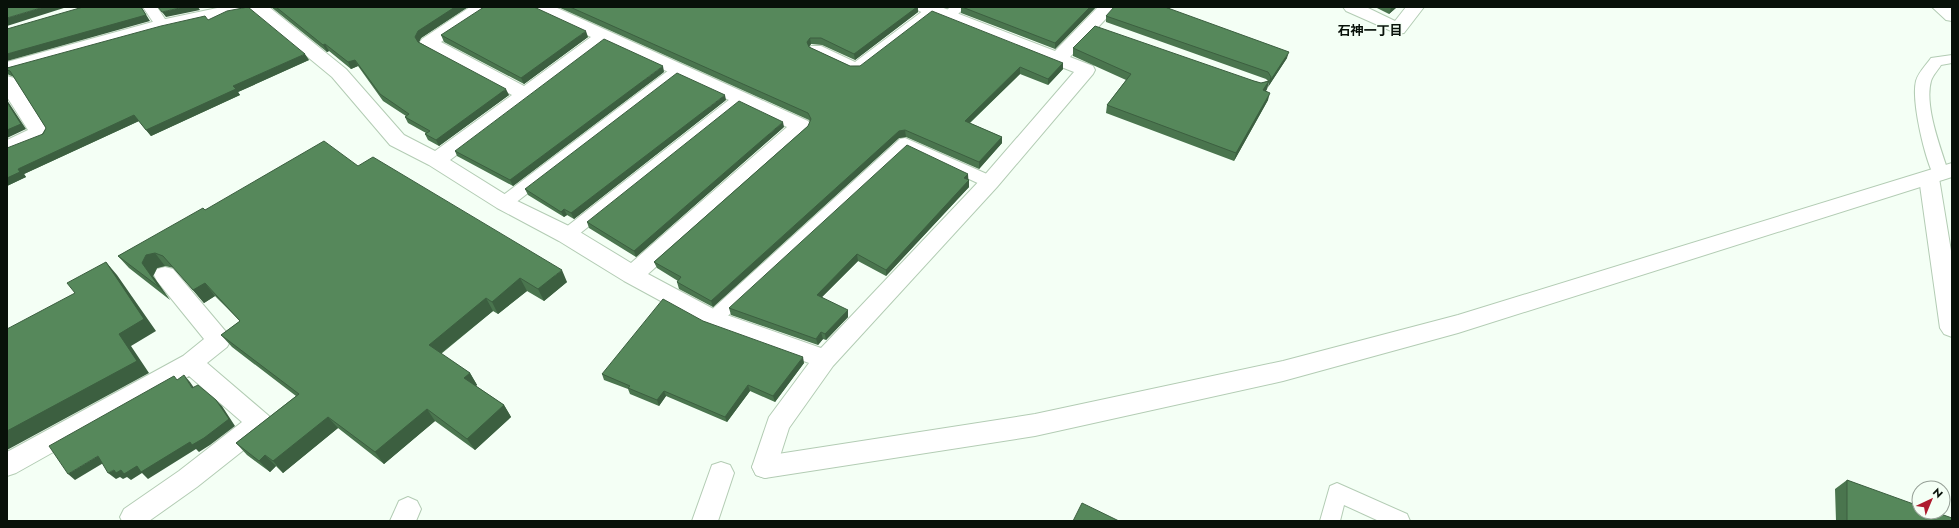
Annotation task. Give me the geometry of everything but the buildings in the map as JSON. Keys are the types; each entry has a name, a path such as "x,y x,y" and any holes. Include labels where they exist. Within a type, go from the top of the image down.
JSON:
{"street":[{"path":"7,68 162,25 247,7"},
{"path":"258,7 339,73 397,140 436,160 504,202 567,235 632,275 713,319 825,359"},
{"path":"482,7 428,43 525,94"},
{"path":"541,7 801,126 632,275"},
{"path":"1058,59 1098,28 1108,7"},
{"path":"1352,7 1398,29 1415,7"},
{"path":"1941,7 1952,16"},
{"path":"941,10 1086,70 990,182 825,359 778,424 765,467 1035,425 1282,371 1458,324 1941,174 1951,318"},
{"path":"436,160 604,36"},
{"path":"7,82 40,133 7,148"},
{"path":"7,466 191,364 220,340 165,276"},
{"path":"133,517 188,479 260,423 191,364"},
{"path":"705,521 721,472"}],"lane":[{"path":"150,7 162,25"},
{"path":"816,49 856,68 941,10"},
{"path":"1941,174 1929,135 1923,102 1924,80 1936,61 1952,59"},
{"path":"504,202 678,70"},
{"path":"567,235 740,98"},
{"path":"713,319 905,143 990,182"},
{"path":"1330,521 1337,492 1400,521"}],"district":[{"name":"石神一丁目","path":"1370,30"}]}
